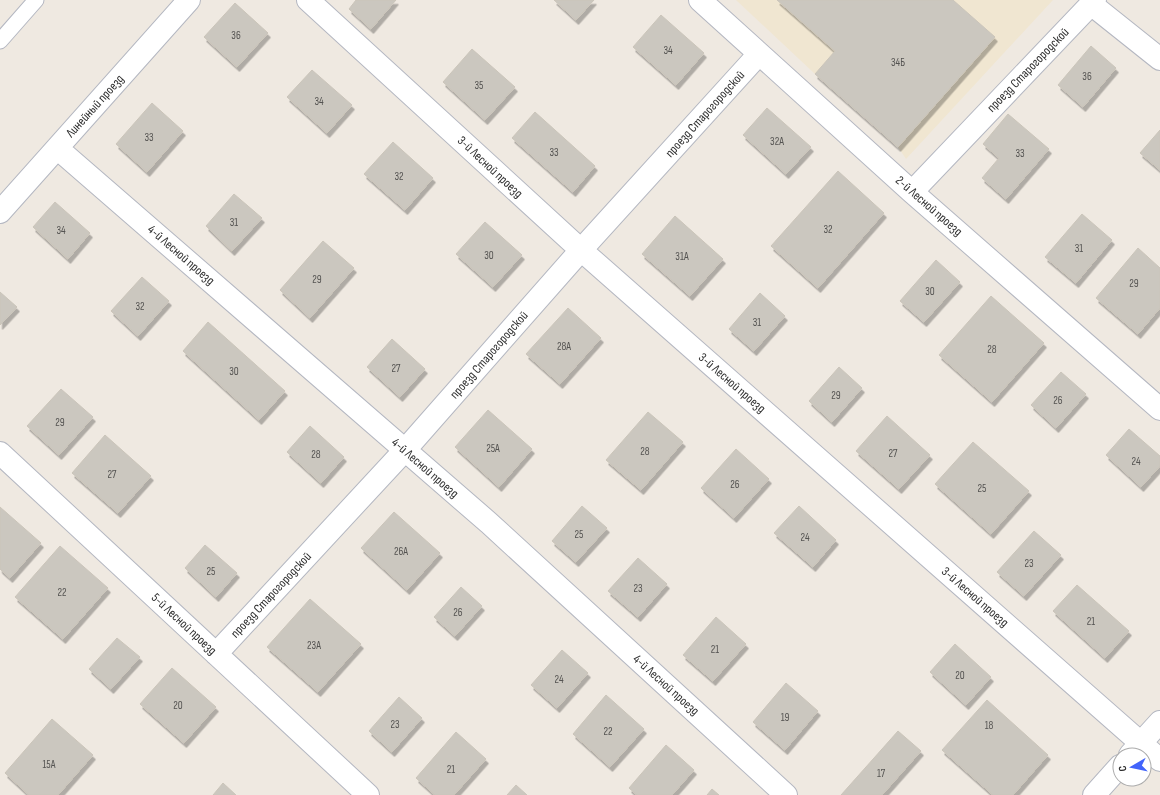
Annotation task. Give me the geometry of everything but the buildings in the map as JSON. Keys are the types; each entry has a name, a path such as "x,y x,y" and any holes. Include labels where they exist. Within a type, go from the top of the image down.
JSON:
{"street":[{"name":"Линейный проезд","path":"0,212 189,0"},
{"name":"3-й Лесной проезд","path":"308,0 581,250 1134,747"},
{"name":"2-й Лесной проезд","path":"700,0 912,192 1160,409"},
{"name":"проезд Старогородской","path":"912,192 1093,2"},
{"path":"1093,2 1160,59"},
{"name":"проезд Старогородской","path":"216,654 405,450 581,250 760,54"},
{"name":"4-й Лесной проезд","path":"57,148 489,523 786,795"},
{"name":"5-й Лесной проезд","path":"0,453 216,654 360,793"},
{"path":"1138,747 1160,722"},
{"path":"1094,795 1112,775"}],"lane":[{"path":"0,41 36,0"}],"shaded area":[{"path":"736,0 1053,0 906,159 898,147 815,74"}]}
